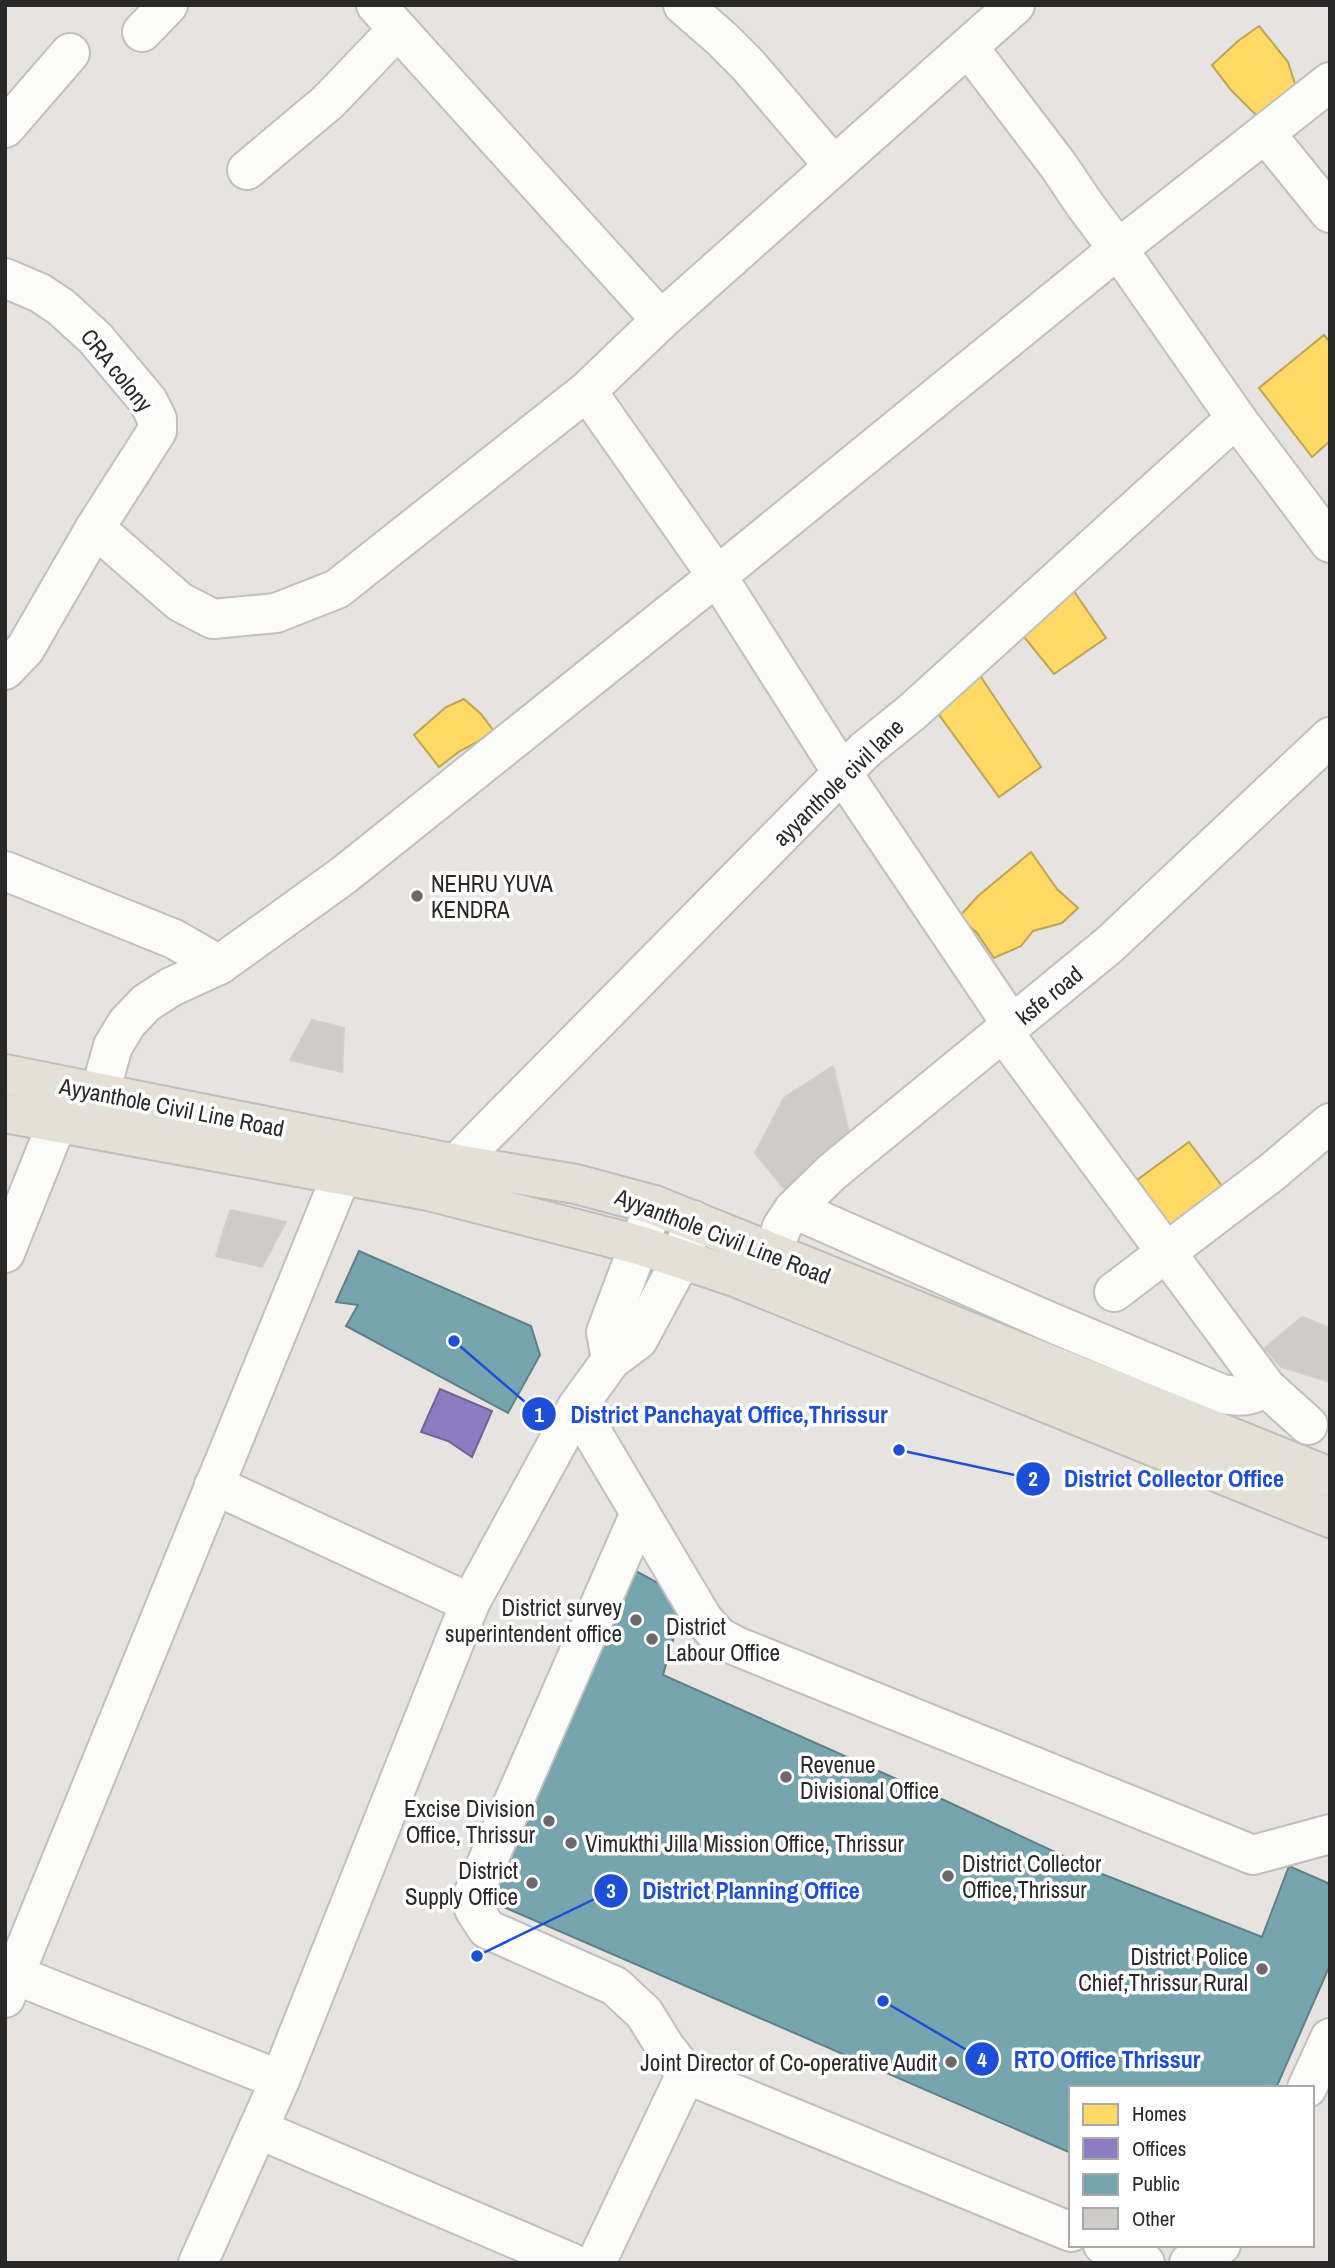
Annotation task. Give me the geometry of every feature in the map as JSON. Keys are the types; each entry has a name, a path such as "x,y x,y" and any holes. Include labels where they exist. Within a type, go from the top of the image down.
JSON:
{"main road":[{"name":"Ayyanthole Civil Line Road","path":"5,1074 456,1164 576,1184 654,1205 1307,1467"},
{"name":"Ayyanthole Civil Line Road","path":"5,1113 429,1191 639,1245 735,1278 1330,1518"},
{"path":"1290,1503 1307,1467"}],"street":[{"path":"683,5 748,65 834,166"},
{"path":"96,528 180,602 213,619 276,613 337,589 587,391 661,320 1015,5"},
{"path":"247,170 328,102 387,18 661,320"},
{"path":"969,48 1058,164 1236,418 1330,543"},
{"path":"5,128 70,53"},
{"path":"5,1253 57,1123 127,1023 146,1003 171,987 219,965 344,875 1118,249 1330,82"},
{"path":"1265,133 1330,213"},
{"name":"CRA colony","path":"5,278 40,293 61,307 95,338 148,401 157,419 157,431 152,443 96,528 24,649 5,670"},
{"path":"587,391 717,576 1007,1029 1266,1387 1319,1424 1296,1436 1307,1467"},
{"name":"ayyanthole civil lane","path":"456,1164 865,750 912,712 1236,418"},
{"name":"ksfe road","path":"773,1252 782,1227 794,1209 832,1172 1109,946 1330,737"},
{"path":"5,871 174,939 219,965"},
{"path":"1114,1292 1271,1173 1330,1122"},
{"path":"280,2080 8,1981 342,1174"},
{"path":"611,1360 606,1332 654,1205"},
{"path":"794,1209 1222,1394 1241,1397 1252,1395 1266,1387"},
{"path":"198,2263 280,2080 470,1603 577,1407 611,1360 638,1340 681,1260 693,1220"},
{"path":"577,1407 703,1619 719,1637 1253,1855 1330,1834"},
{"path":"214,1485 470,1603"},
{"path":"640,1513 474,1892 474,1909 487,1929 615,1986 644,2013 686,2074 1069,2231"},
{"path":"1308,2086 1330,2038"},
{"path":"596,2263 686,2074"},
{"path":"258,2129 572,2263"},
{"path":"1107,2247 1145,2263"},
{"path":"1189,2263 1217,2247"}],"building: Homes":[{"path":"1259,26 1288,62 1297,90 1279,104 1256,115 1231,90 1212,65"},
{"path":"1324,335 1330,342 1330,441 1312,457 1259,388"},
{"path":"1071,587 1106,638 1054,674 1016,627"},
{"path":"979,674 1041,767 999,797 934,708"},
{"path":"464,699 481,714 493,730 439,767 414,735 446,707"},
{"path":"1031,852 1057,889 1078,908 1062,923 1033,931 1021,946 994,958 977,933 959,917 978,896"},
{"path":"1189,1142 1225,1190 1173,1229 1137,1180"}],"building: Offices":[{"path":"440,1389 492,1411 472,1457 448,1441 421,1432"}],"building: Public":[{"path":"359,1251 531,1326 540,1355 508,1413 346,1326 358,1305 336,1302"},
{"path":"625,1565 685,1598 663,1675 1102,1874 1262,1937 1289,1866 1330,1884 1330,1965 1277,2086 1069,2086 1069,2152 490,1901"}],"building: Other":[{"path":"312,1020 344,1028 342,1072 290,1060"},
{"path":"833,1066 850,1136 787,1192 755,1153 784,1098"},
{"path":"230,1210 286,1222 262,1267 216,1256"},
{"path":"1302,1317 1330,1328 1330,1382 1281,1367 1265,1348"}],"place":[{"name":"NEHRU YUVA KENDRA","path":"417,896"},
{"name":"District Panchayat Office,Thrissur","path":"454,1341"},
{"name":"District Collector Office","path":"899,1450"},
{"name":"District survey superintendent office","path":"636,1620"},
{"name":"District Labour Office","path":"652,1639"},
{"name":"Revenue Divisional Office","path":"786,1777"},
{"name":"Excise Division Office, Thrissur","path":"549,1821"},
{"name":"Vimukthi Jilla Mission Office, Thrissur","path":"571,1843"},
{"name":"District Collector Office,Thrissur","path":"948,1876"},
{"name":"District Supply Office","path":"532,1883"},
{"name":"District Planning Office","path":"477,1956"},
{"name":"District Police Chief,Thrissur Rural","path":"1262,1969"},
{"name":"RTO Office Thrissur","path":"883,2001"},
{"name":"Joint Director of Co-operative Audit","path":"951,2062"}]}
